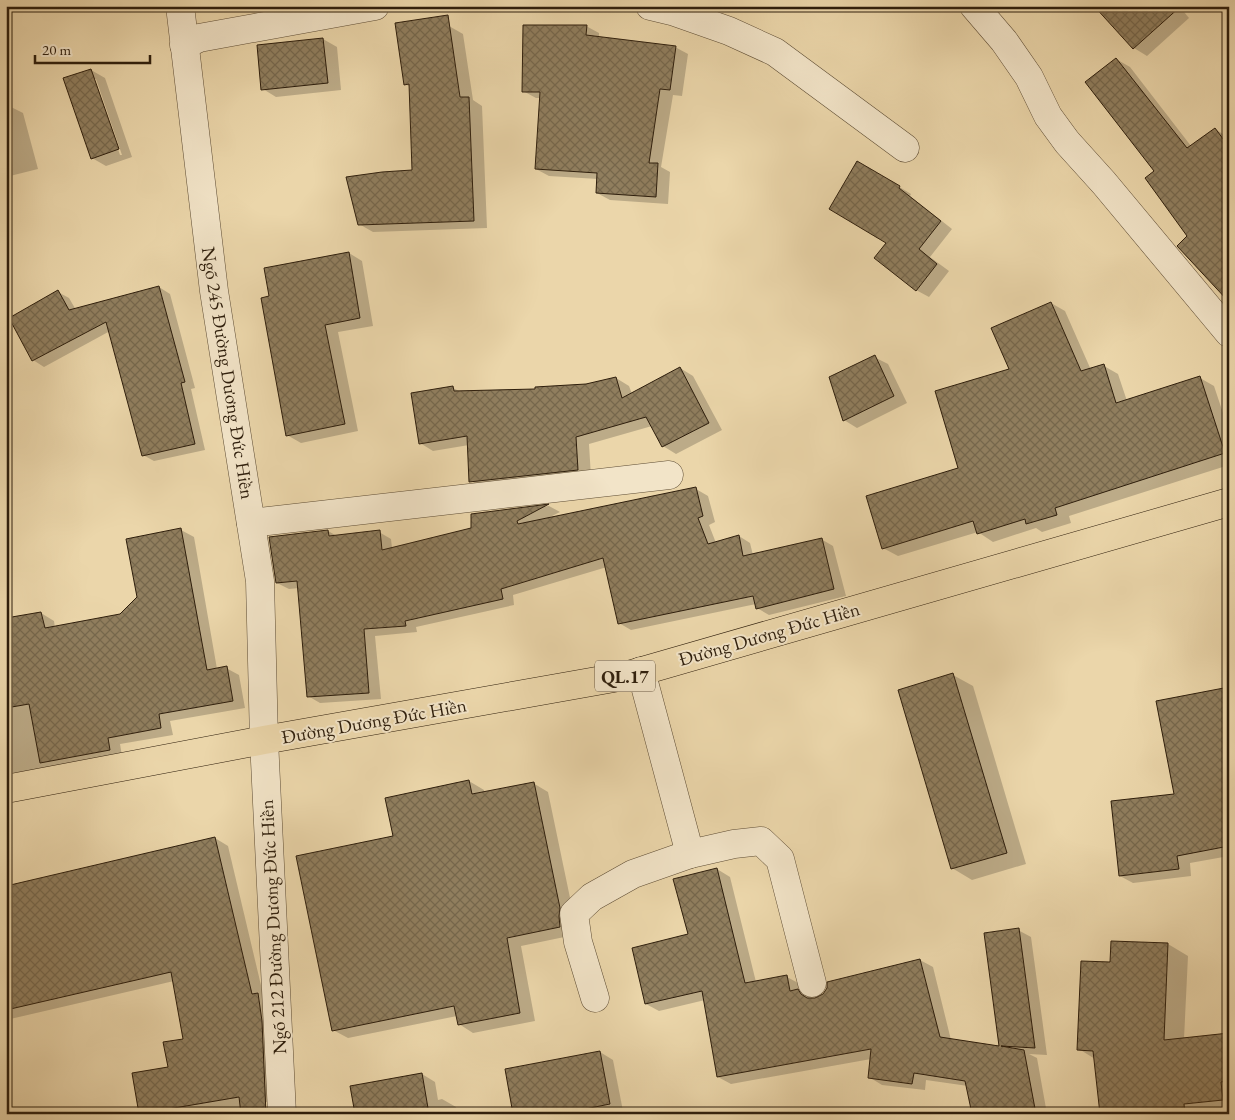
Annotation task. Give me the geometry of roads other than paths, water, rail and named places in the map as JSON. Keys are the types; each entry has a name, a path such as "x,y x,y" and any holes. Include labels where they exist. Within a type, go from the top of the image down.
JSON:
{"highway":[{"name":"Đường Dương Đức Hiền","path":"6,789 264,740 625,676 1229,502"}],"street":[{"name":"Ngõ 245 Đường Dương Đức Hiền","path":"180,6 214,290 260,581 264,740"},
{"path":"184,45 199,38 375,6"},
{"path":"650,6 675,12 729,31 775,52 905,148"},
{"path":"974,6 1004,41 1029,77 1048,116 1067,142 1104,183 1229,333"},
{"path":"251,523 669,475"},
{"path":"641,671 690,854"},
{"name":"Ngõ 212 Đường Dương Đức Hiền","path":"264,740 282,1114"},
{"path":"596,998 578,942 574,914 592,897 633,874 690,854 734,844 761,841 780,859 812,983"}]}
